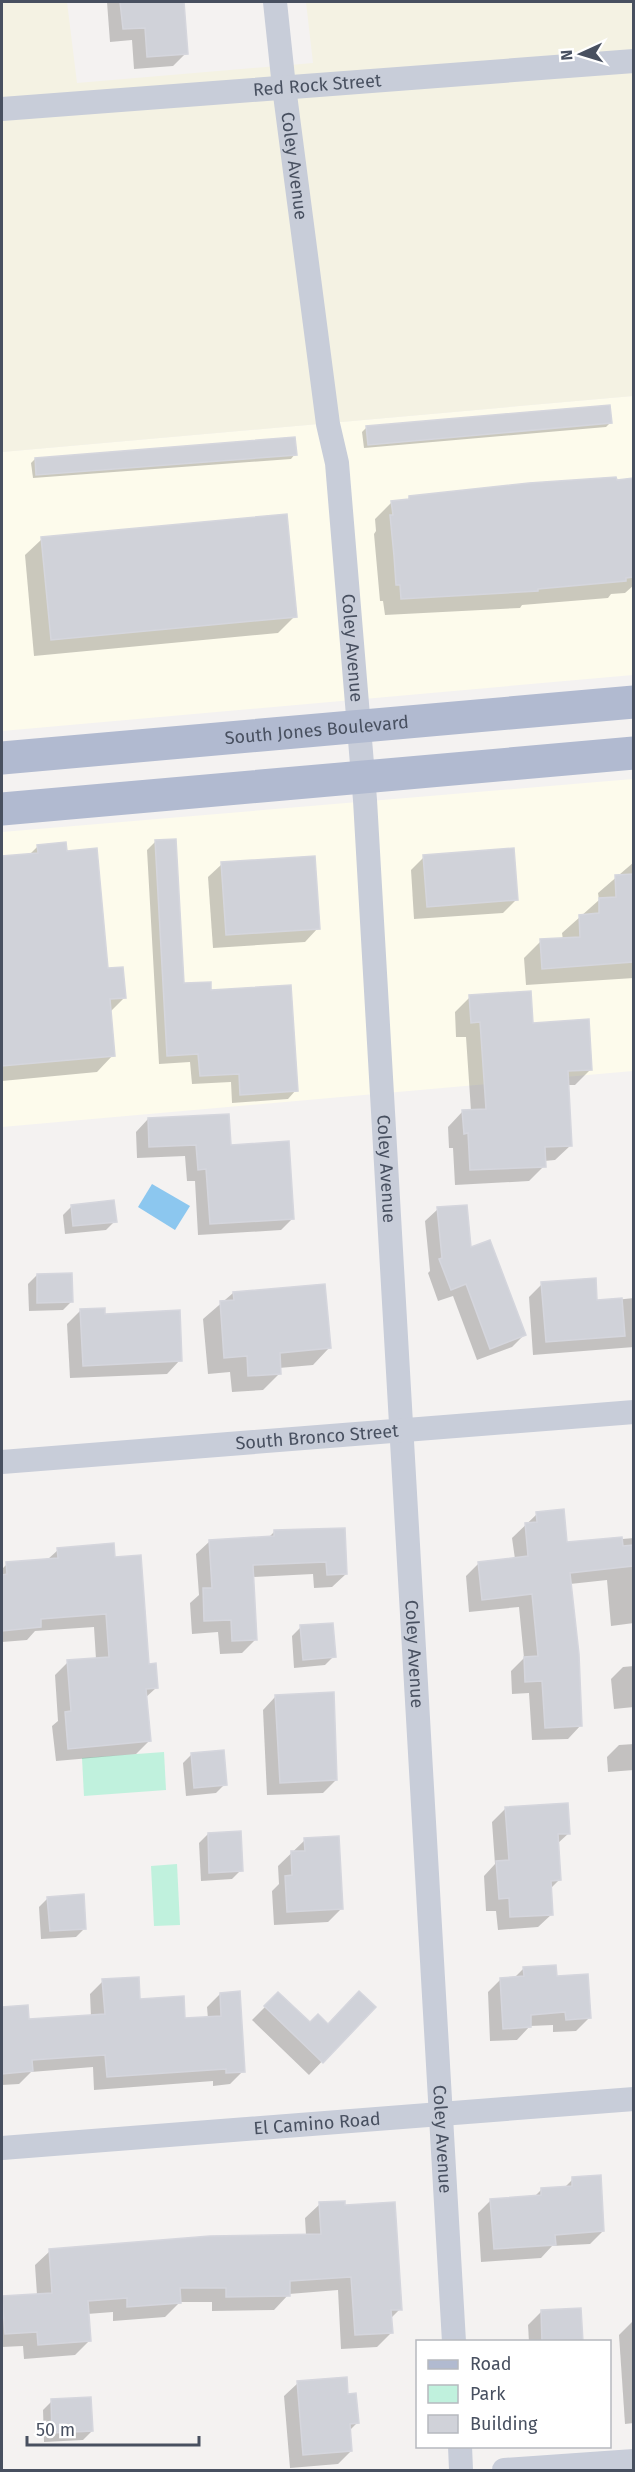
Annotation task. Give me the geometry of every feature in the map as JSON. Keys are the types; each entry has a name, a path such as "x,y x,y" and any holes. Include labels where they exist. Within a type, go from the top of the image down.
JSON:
{"main road":[{"name":"South Jones Boulevard","path":"2,758 633,702"},
{"path":"2,809 633,753"}],"street":[{"name":"Coley Avenue","path":"275,2 328,423 337,463 363,777 403,1432 454,2340"},
{"name":"Red Rock Street","path":"2,110 633,61"},
{"name":"South Bronco Street","path":"2,1462 633,1412"},
{"name":"El Camino Road","path":"2,2148 633,2099"},
{"path":"460,2448 461,2470"},
{"path":"504,2470 633,2461"}],"shaded area":[{"path":"633,396 633,675 2,731 2,452"},
{"path":"633,779 633,1071 2,1127 2,832"}],"green space":[{"path":"164,1752 166,1790 84,1796 82,1758"},
{"path":"177,1864 180,1925 154,1926 151,1866"}],"sand":[{"path":"2,2 67,2 77,83 313,63 306,2 633,2 633,396 2,452"}],"water":[{"path":"152,1184 190,1206 175,1230 138,1207"}],"building":[{"path":"120,2 184,2 188,54 147,57 145,28 123,29"},
{"path":"610,405 612,423 368,445 366,426"},
{"path":"295,437 297,455 36,475 35,458"},
{"path":"616,477 617,480 633,478 633,577 626,578 626,581 538,589 538,591 401,599 400,585 396,585 390,515 393,515 391,501 409,499 409,496 529,483"},
{"path":"287,514 297,617 51,640 41,537"},
{"path":"176,839 184,983 211,982 211,990 291,985 298,1091 240,1095 239,1074 200,1076 198,1054 167,1056 155,840"},
{"path":"66,842 67,851 97,848 108,968 123,967 126,998 110,999 115,1056 2,1066 2,856 38,853 37,845"},
{"path":"514,848 518,900 427,907 423,855"},
{"path":"315,856 320,929 226,935 221,862"},
{"path":"633,874 633,962 542,969 540,939 580,937 579,915 599,913 599,898 616,897 615,875"},
{"path":"531,991 533,1023 589,1019 592,1070 568,1071 572,1146 545,1147 546,1167 470,1170 468,1133 464,1134 462,1110 486,1109 480,1022 471,1023 469,995"},
{"path":"229,1114 231,1145 289,1141 294,1219 210,1224 206,1169 198,1170 196,1145 149,1147 148,1118"},
{"path":"114,1200 117,1222 73,1226 71,1205"},
{"path":"467,1205 471,1247 490,1240 526,1335 490,1349 466,1284 451,1290 439,1259 442,1258 437,1207"},
{"path":"72,1273 73,1302 37,1303 37,1274"},
{"path":"596,1278 597,1300 622,1298 625,1336 546,1342 541,1282"},
{"path":"325,1284 331,1348 280,1353 281,1374 248,1376 247,1356 224,1358 220,1301 234,1300 233,1292"},
{"path":"105,1308 105,1314 180,1310 182,1361 83,1366 80,1309"},
{"path":"564,1509 567,1542 622,1537 623,1546 633,1545 633,1566 570,1573 579,1654 582,1726 545,1728 542,1681 525,1682 524,1657 538,1656 532,1594 482,1600 478,1562 528,1556 525,1523 537,1522 536,1512"},
{"path":"345,1528 347,1574 327,1575 326,1562 253,1565 257,1640 232,1641 231,1620 204,1621 203,1588 212,1588 209,1540 274,1536 274,1530"},
{"path":"114,1543 115,1557 141,1555 149,1664 156,1663 158,1688 146,1689 151,1741 68,1749 65,1712 71,1711 67,1660 109,1657 106,1614 41,1619 41,1627 2,1631 2,1575 7,1574 6,1562 58,1558 57,1548"},
{"path":"333,1623 336,1657 303,1660 300,1625"},
{"path":"334,1692 337,1780 280,1783 275,1695"},
{"path":"224,1750 227,1785 194,1788 191,1753"},
{"path":"568,1803 570,1834 558,1834 561,1880 551,1881 553,1915 510,1917 509,1898 499,1899 496,1861 509,1860 505,1807"},
{"path":"241,1831 243,1871 209,1873 208,1833"},
{"path":"339,1836 343,1909 287,1912 285,1876 292,1875 291,1851 305,1851 304,1838"},
{"path":"84,1894 86,1929 50,1931 47,1897"},
{"path":"556,1965 557,1976 588,1974 591,2018 566,2020 565,2012 531,2015 531,2027 503,2029 500,1978 524,1976 523,1967"},
{"path":"139,1977 140,1999 184,1996 185,2018 221,2016 220,1993 240,1991 245,2072 226,2073 226,2069 107,2077 105,2055 32,2060 33,2071 2,2074 2,2007 28,2005 29,2019 105,2014 102,1979"},
{"path":"359,1991 376,2007 323,2063 264,2006 278,1992 310,2022 318,2014 328,2024"},
{"path":"601,2175 604,2231 555,2235 556,2245 494,2249 490,2199 541,2195 541,2188 572,2186 572,2177"},
{"path":"345,2201 345,2205 395,2202 402,2310 391,2310 393,2333 355,2335 351,2277 290,2281 290,2296 226,2297 226,2288 180,2288 181,2303 127,2307 127,2298 88,2301 91,2341 38,2345 37,2332 5,2334 2,2296 52,2293 49,2249 210,2236 321,2234 319,2202"},
{"path":"581,2308 583,2340 542,2340 541,2310"},
{"path":"347,2377 348,2394 356,2393 359,2423 350,2424 352,2451 303,2455 297,2381"},
{"path":"91,2397 93,2431 52,2433 51,2399"}]}
